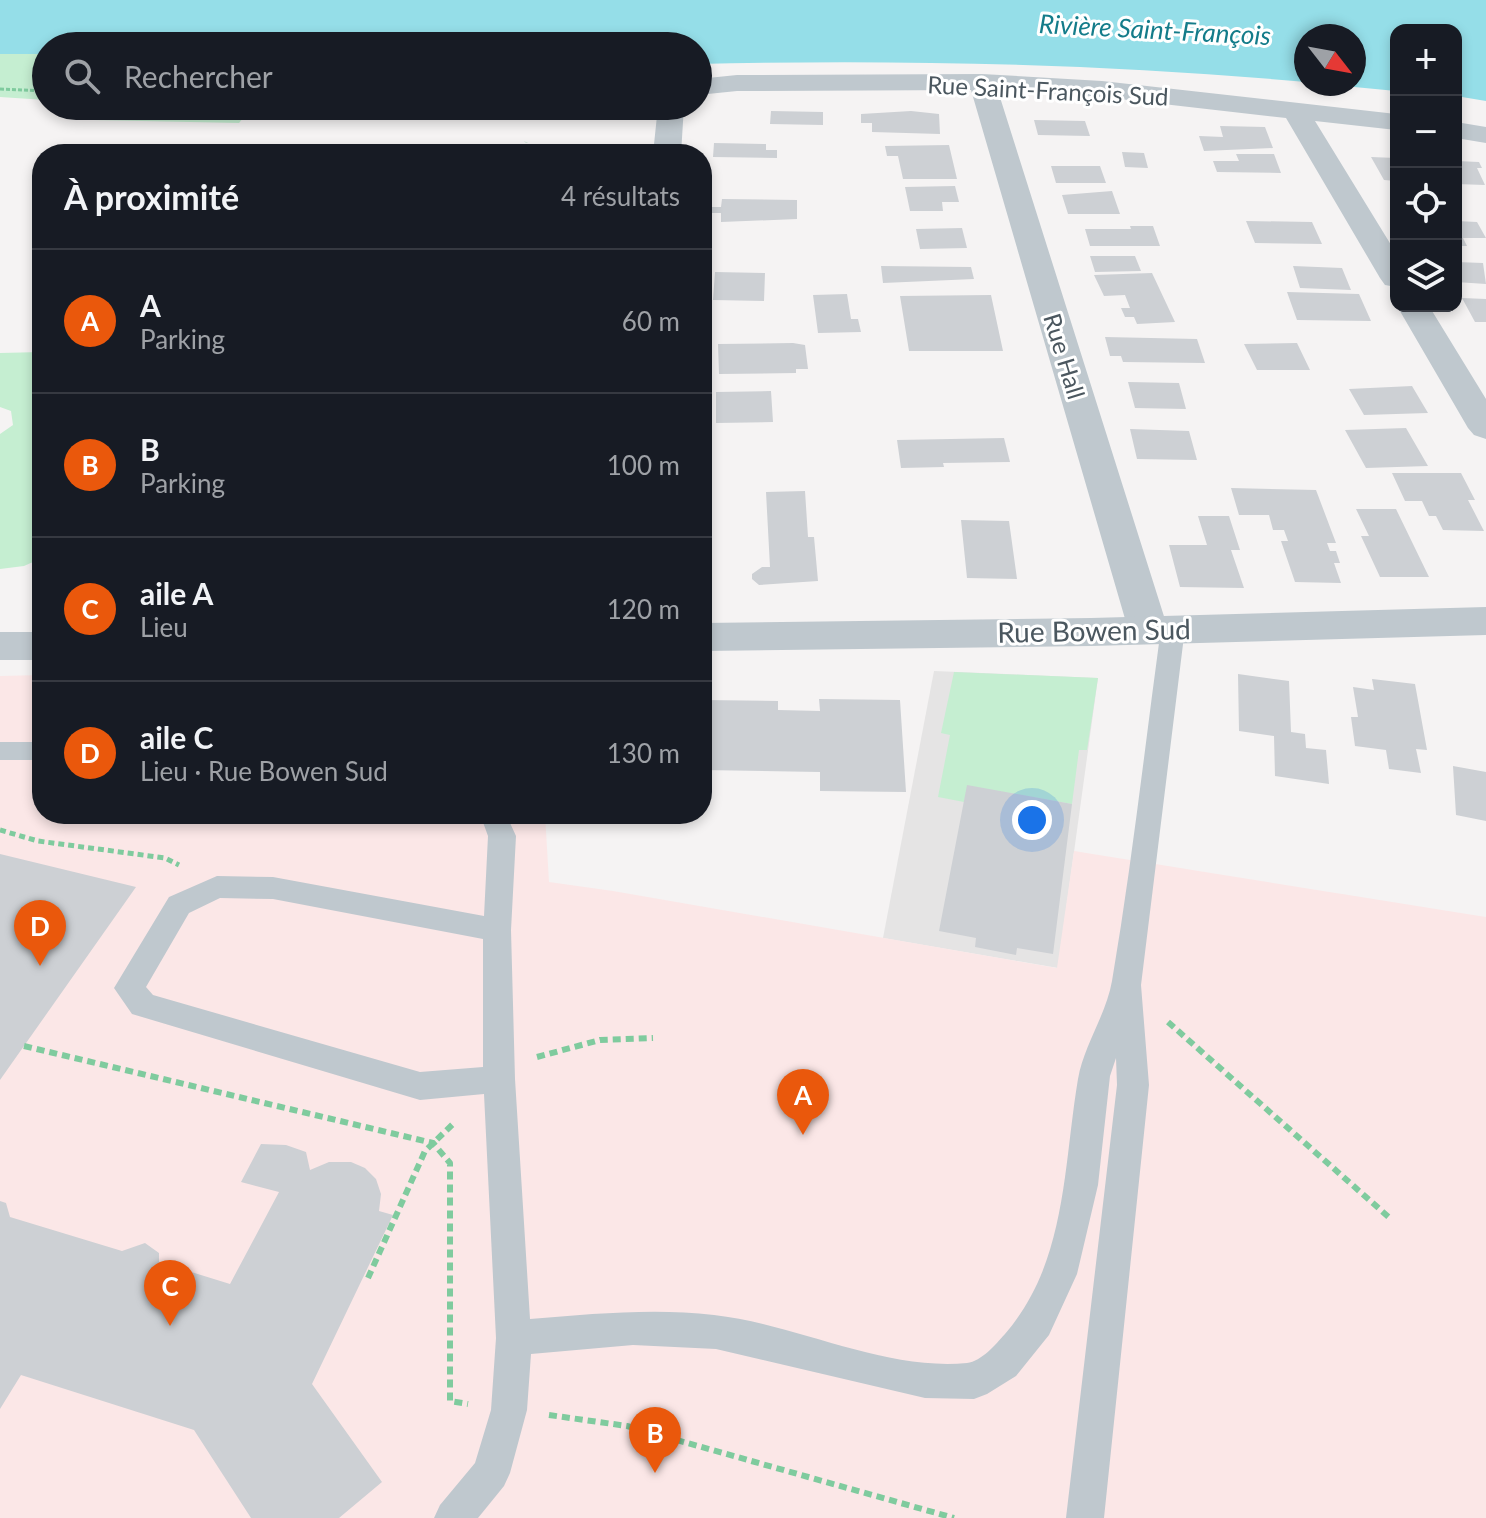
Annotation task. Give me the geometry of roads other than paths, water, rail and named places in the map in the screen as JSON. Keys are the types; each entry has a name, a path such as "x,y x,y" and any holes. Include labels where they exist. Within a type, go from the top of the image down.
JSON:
{"street":[{"name":"Rue Saint-François Sud","path":"712,86 982,82 1102,89 1390,121"},
{"name":"Rue Hall","path":"982,82 1160,629"},
{"path":"1295,110 1390,268"},
{"path":"668,144 670,120"},
{"path":"1462,131 1486,135"},
{"path":"1417,312 1486,428"},
{"name":"Rue Bowen Sud","path":"712,637 1486,621"},
{"path":"0,646 32,646"}],"lane":[{"path":"514,1338 633,1328 716,1332 913,1378 974,1381 1003,1363 1037,1323 1060,1274 1082,1185 1094,1076 1126,985 1148,825 1160,629"},
{"path":"0,751 32,751"},
{"path":"453,1518 491,1473 509,1410 514,1338 499,1079 497,930 502,836 497,824"},
{"path":"497,930 273,888 217,887 179,905 129,988 143,1005 420,1086 499,1079"},
{"path":"1085,1518 1133,1085 1126,985"}],"water":[{"name":"Rivière Saint-François","path":"0,0 1486,0 1486,101 1462,97 1462,24 1390,24 1390,90 1366,88 1366,24 1294,24 1294,81 1002,64 712,64 712,32 32,32 32,54 0,54"}],"place":[{"name":"aile C","path":"40,966"},
{"name":"A","path":"803,1135"},
{"name":"aile A","path":"170,1326"},
{"name":"B","path":"655,1473"}]}
